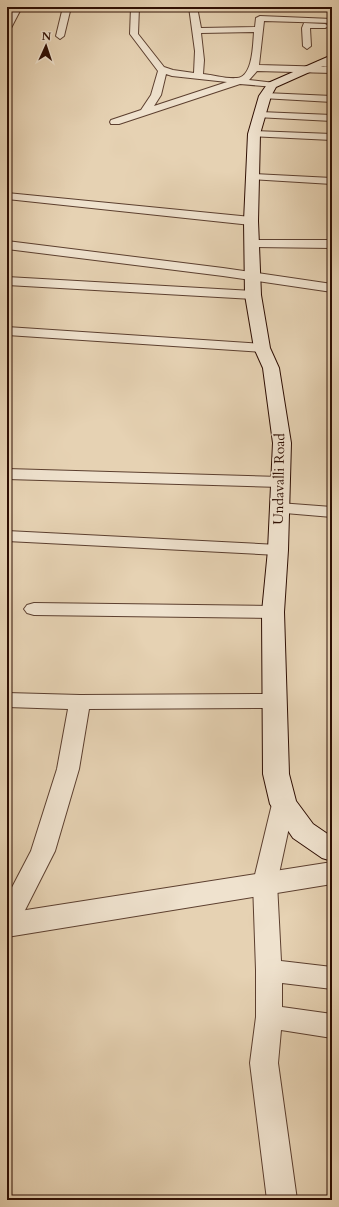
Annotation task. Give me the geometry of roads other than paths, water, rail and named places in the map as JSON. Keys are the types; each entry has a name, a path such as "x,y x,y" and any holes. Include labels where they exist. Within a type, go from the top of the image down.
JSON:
{"main road":[{"path":"268,91 324,66"},
{"name":"Undavalli Road","path":"268,91 254,134 251,221 253,244 253,286 262,348 271,368 282,443 278,550 273,612 276,701 276,774 283,804 304,831 332,851"},
{"path":"260,115 332,118"},
{"path":"7,925 332,873"}],"street":[{"path":"7,28 18,7"},
{"path":"60,36 68,7"},
{"path":"135,7 134,34 163,70 240,81 268,91 332,99"},
{"path":"193,7 200,70 198,75"},
{"path":"242,7 287,9"},
{"path":"115,122 240,81 252,73 258,49 259,19 332,20"},
{"path":"307,46 307,25 332,26"},
{"path":"196,31 259,29"},
{"path":"254,68 324,66"},
{"path":"145,112 156,95 163,70"},
{"path":"254,134 332,137"},
{"path":"253,177 332,181"},
{"path":"7,196 251,221"},
{"path":"253,244 332,244"},
{"path":"7,245 253,286"},
{"path":"7,281 332,288"},
{"path":"7,331 262,348"},
{"path":"7,474 280,482"},
{"path":"279,508 332,512"},
{"path":"7,536 278,550"},
{"path":"34,609 273,612"},
{"path":"7,700 80,702 276,701"},
{"path":"7,921 42,851 68,769 80,702"},
{"path":"282,1200 264,1063 269,1017 269,970 265,883 283,804"},
{"path":"269,970 332,978"},
{"path":"269,1017 332,1026"}]}
